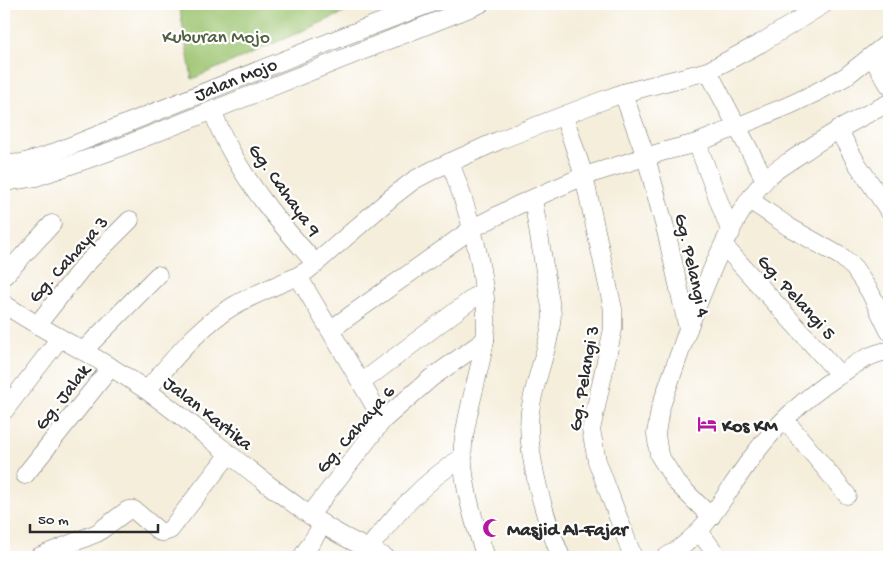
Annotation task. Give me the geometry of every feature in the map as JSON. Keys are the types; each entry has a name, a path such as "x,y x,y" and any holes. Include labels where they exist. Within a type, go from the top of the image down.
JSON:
{"street":[{"path":"4,164 43,157 429,4"},
{"name":"Jalan Mojo","path":"4,182 36,177 54,171 480,4"},
{"path":"147,390 185,347 218,317 234,306 298,276 316,264 374,212 414,180 500,140 623,93 708,71 761,43 824,4"},
{"path":"342,37 349,55"},
{"path":"330,330 473,228 584,176 697,143 815,94 845,77 889,42"},
{"path":"872,57 889,85"},
{"path":"708,71 765,180"},
{"name":"Gg. Pelangi 4","path":"623,93 646,157 667,235 688,329 662,402 656,434 659,455 664,465 687,494 711,517"},
{"path":"688,329 727,239 750,200 765,180 776,170 838,129 889,103"},
{"name":"Gg. Cahaya 9","path":"213,110 221,133 244,176 316,264"},
{"name":"Gg. Pelangi 3","path":"564,116 584,176 614,309 613,329 592,425 592,442 597,461 633,557"},
{"path":"838,129 856,162 889,210"},
{"path":"697,143 727,239"},
{"path":"450,162 473,228 484,290 487,330 466,426 462,457 469,498 486,557"},
{"path":"533,199 552,314 550,330 530,412 530,444 533,466 542,499 562,557"},
{"path":"750,200 789,227 842,257 854,268 870,292 889,331"},
{"name":"Gg. Cahaya 3","path":"37,325 82,268 130,220"},
{"path":"4,276 52,224"},
{"name":"Gg. Pelangi 5","path":"727,239 840,375"},
{"path":"84,351 158,275"},
{"path":"298,276 384,420"},
{"path":"361,384 484,290"},
{"name":"Jalan Kartika","path":"4,304 147,390 282,496 316,520 385,557"},
{"path":"4,411 60,338"},
{"name":"Gg. Cahaya 6","path":"302,557 316,520 384,420 425,383 485,340"},
{"path":"666,557 680,550 700,531 749,460 770,434 785,420 840,375 871,356 889,351"},
{"name":"Gg. Jalak","path":"25,475 111,367"},
{"path":"785,420 847,495"},
{"path":"38,557 96,533 128,510 134,510 160,532 170,530 229,454"},
{"path":"368,549 414,494 449,465 462,457"},
{"path":"700,531 718,557"}],"green space":[{"name":"Kuburan Mojo","path":"179,4 364,4 192,79"}],"place":[{"name":"Kos KM","path":"707,424"},
{"name":"Masjid Al-Fajar","path":"492,528"}]}
